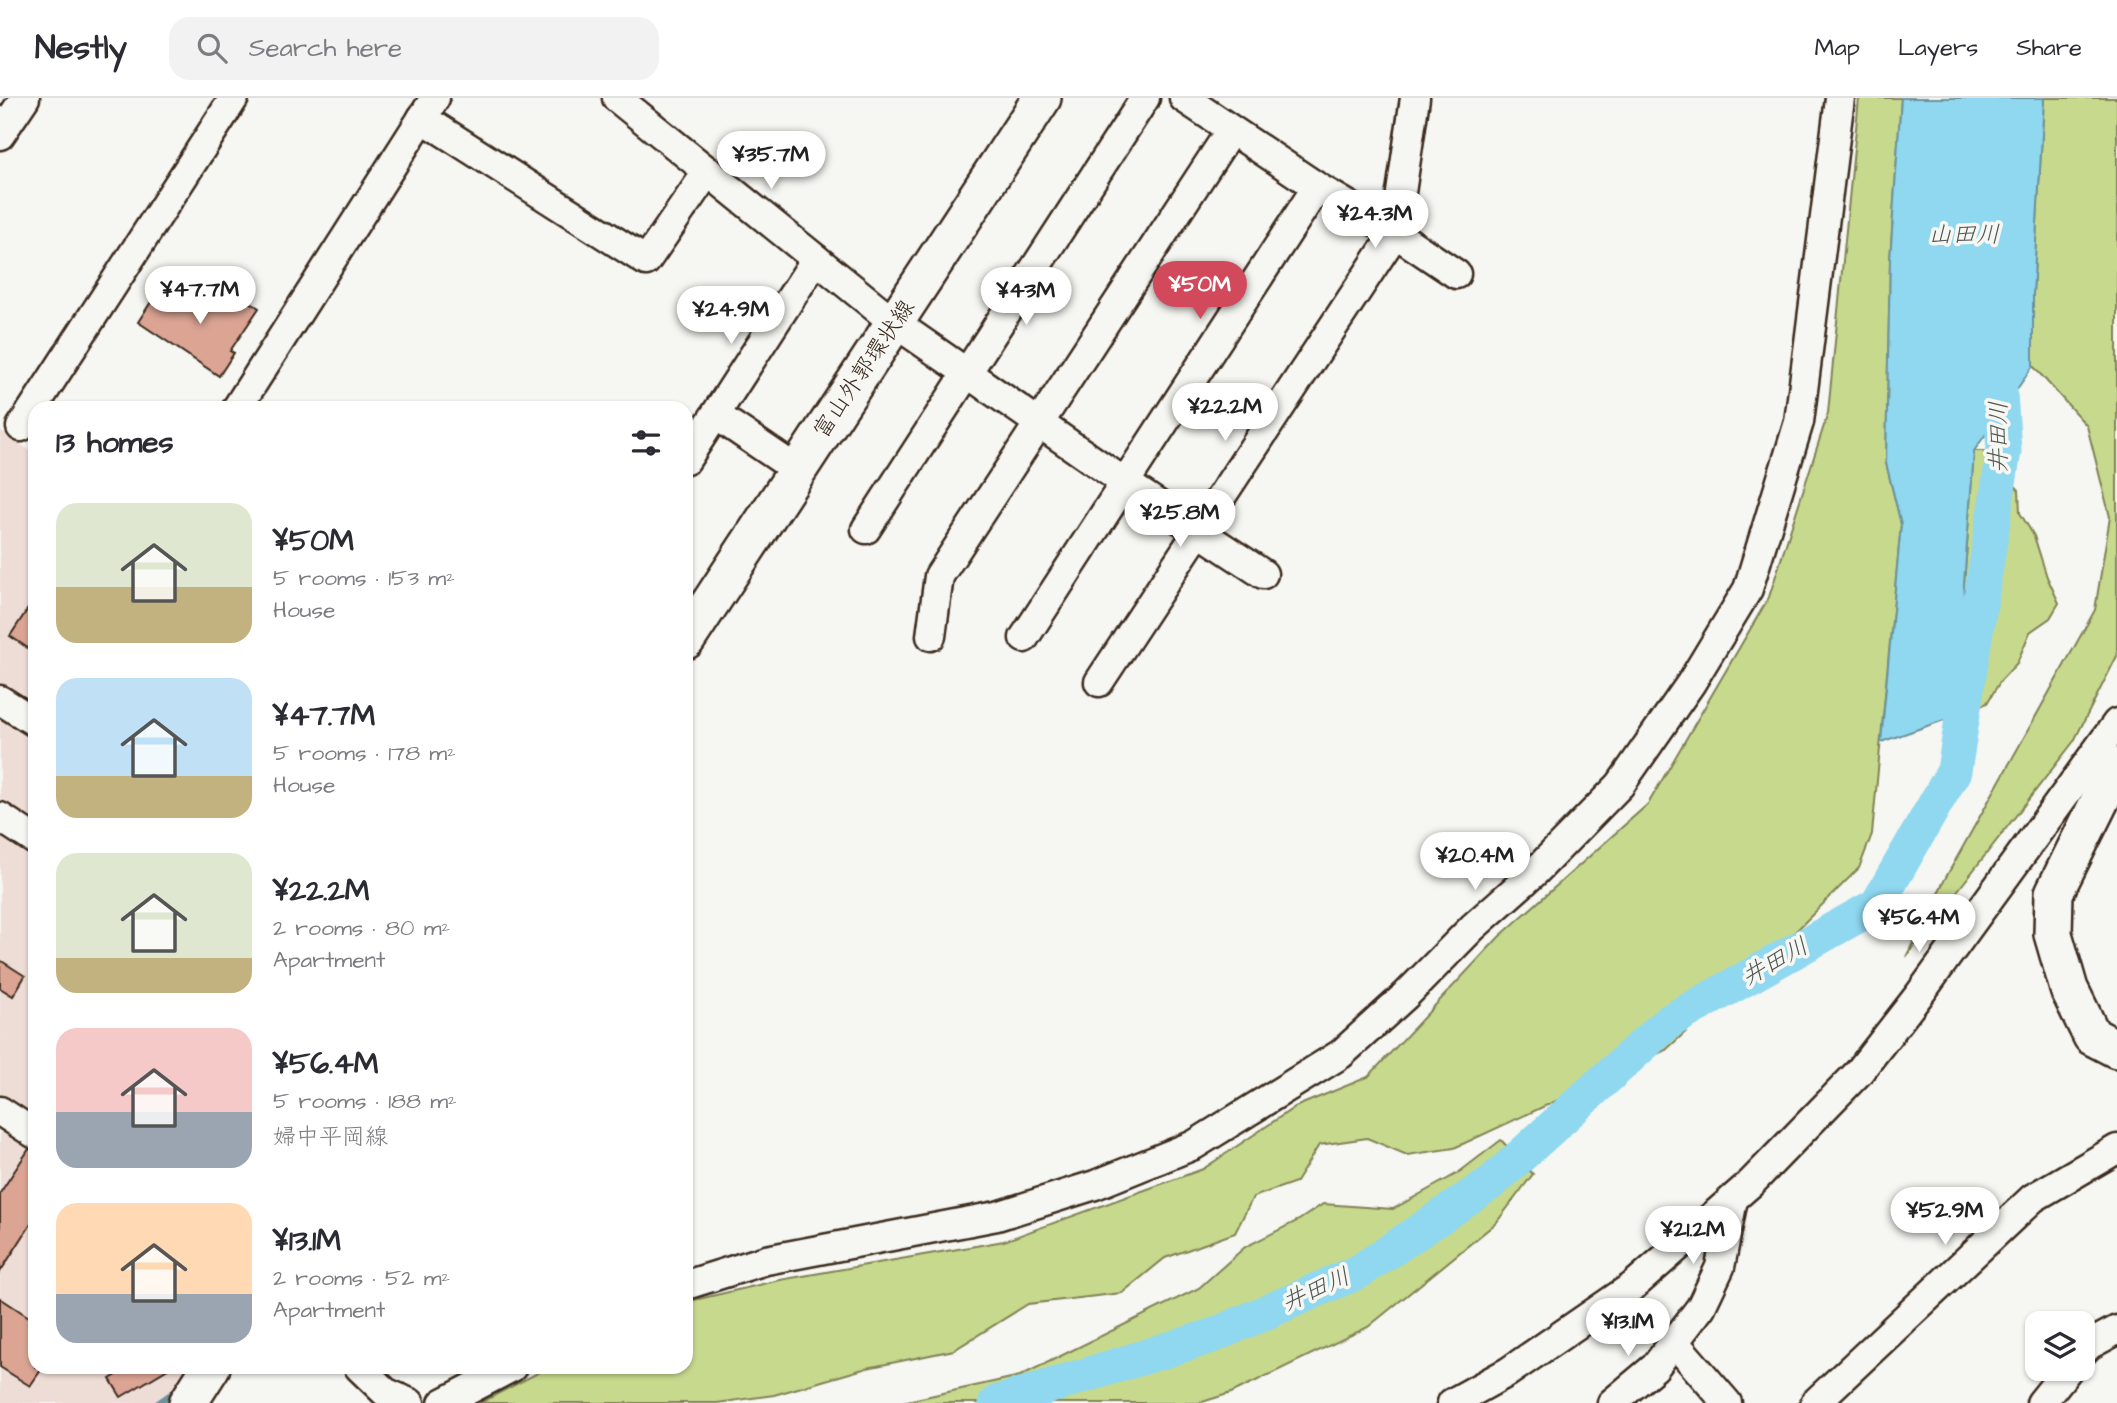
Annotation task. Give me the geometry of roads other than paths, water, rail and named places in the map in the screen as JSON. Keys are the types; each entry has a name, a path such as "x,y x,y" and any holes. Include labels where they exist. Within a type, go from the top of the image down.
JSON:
{"main road":[{"name":"富山外郭環状線","path":"693,629 1042,98"},
{"path":"2117,766 2054,893 2053,920 2053,934 2069,989 2092,1036 2117,1049"},
{"path":"188,1403 207,1374"}],"street":[{"path":"0,135 25,98"},
{"path":"35,401 234,98"},
{"path":"617,98 895,323 1124,482 1263,574"},
{"path":"866,529 1145,98"},
{"path":"1184,98 1317,187 1457,274"},
{"path":"1099,682 1395,233 1415,98"},
{"path":"693,1283 766,1260 996,1216 1094,1185 1194,1145 1341,1054 1406,995 1472,927 1535,872 1620,785 1691,683 1748,589 1798,422 1840,98"},
{"path":"241,401 428,108 646,261 708,171"},
{"path":"931,636 939,576 1231,130"},
{"path":"1024,638 1317,187"},
{"path":"693,450 816,259"},
{"path":"716,415 797,470"},
{"path":"0,700 28,718"},
{"path":"1452,1403 1507,1373 1633,1286 1751,1183 1859,1072 1927,984 2117,723"},
{"path":"0,817 28,835"},
{"path":"0,1111 28,1129"},
{"path":"1815,1403 2033,1198 2117,1149"},
{"path":"1612,1403 1655,1367 1701,1307 1720,1267 1733,1199"},
{"path":"2095,1342 2117,1330"},
{"path":"1675,1343 1727,1403"},
{"path":"366,1374 385,1392 410,1403"},
{"path":"443,1403 499,1374"},
{"path":"2042,1403 2059,1381"}],"water":[{"name":"山田川","path":"1901,98 2044,98 2033,294 2033,366 1974,451 1964,584 1973,710 1881,742 1901,524 1886,463 1890,260"}],"waterway":[{"name":"井田川","path":"996,1403 1212,1336 1360,1271 1492,1182 1668,1022 1877,905 1954,771 2004,451 1998,365"},
{"path":"158,1403 178,1389"}]}
